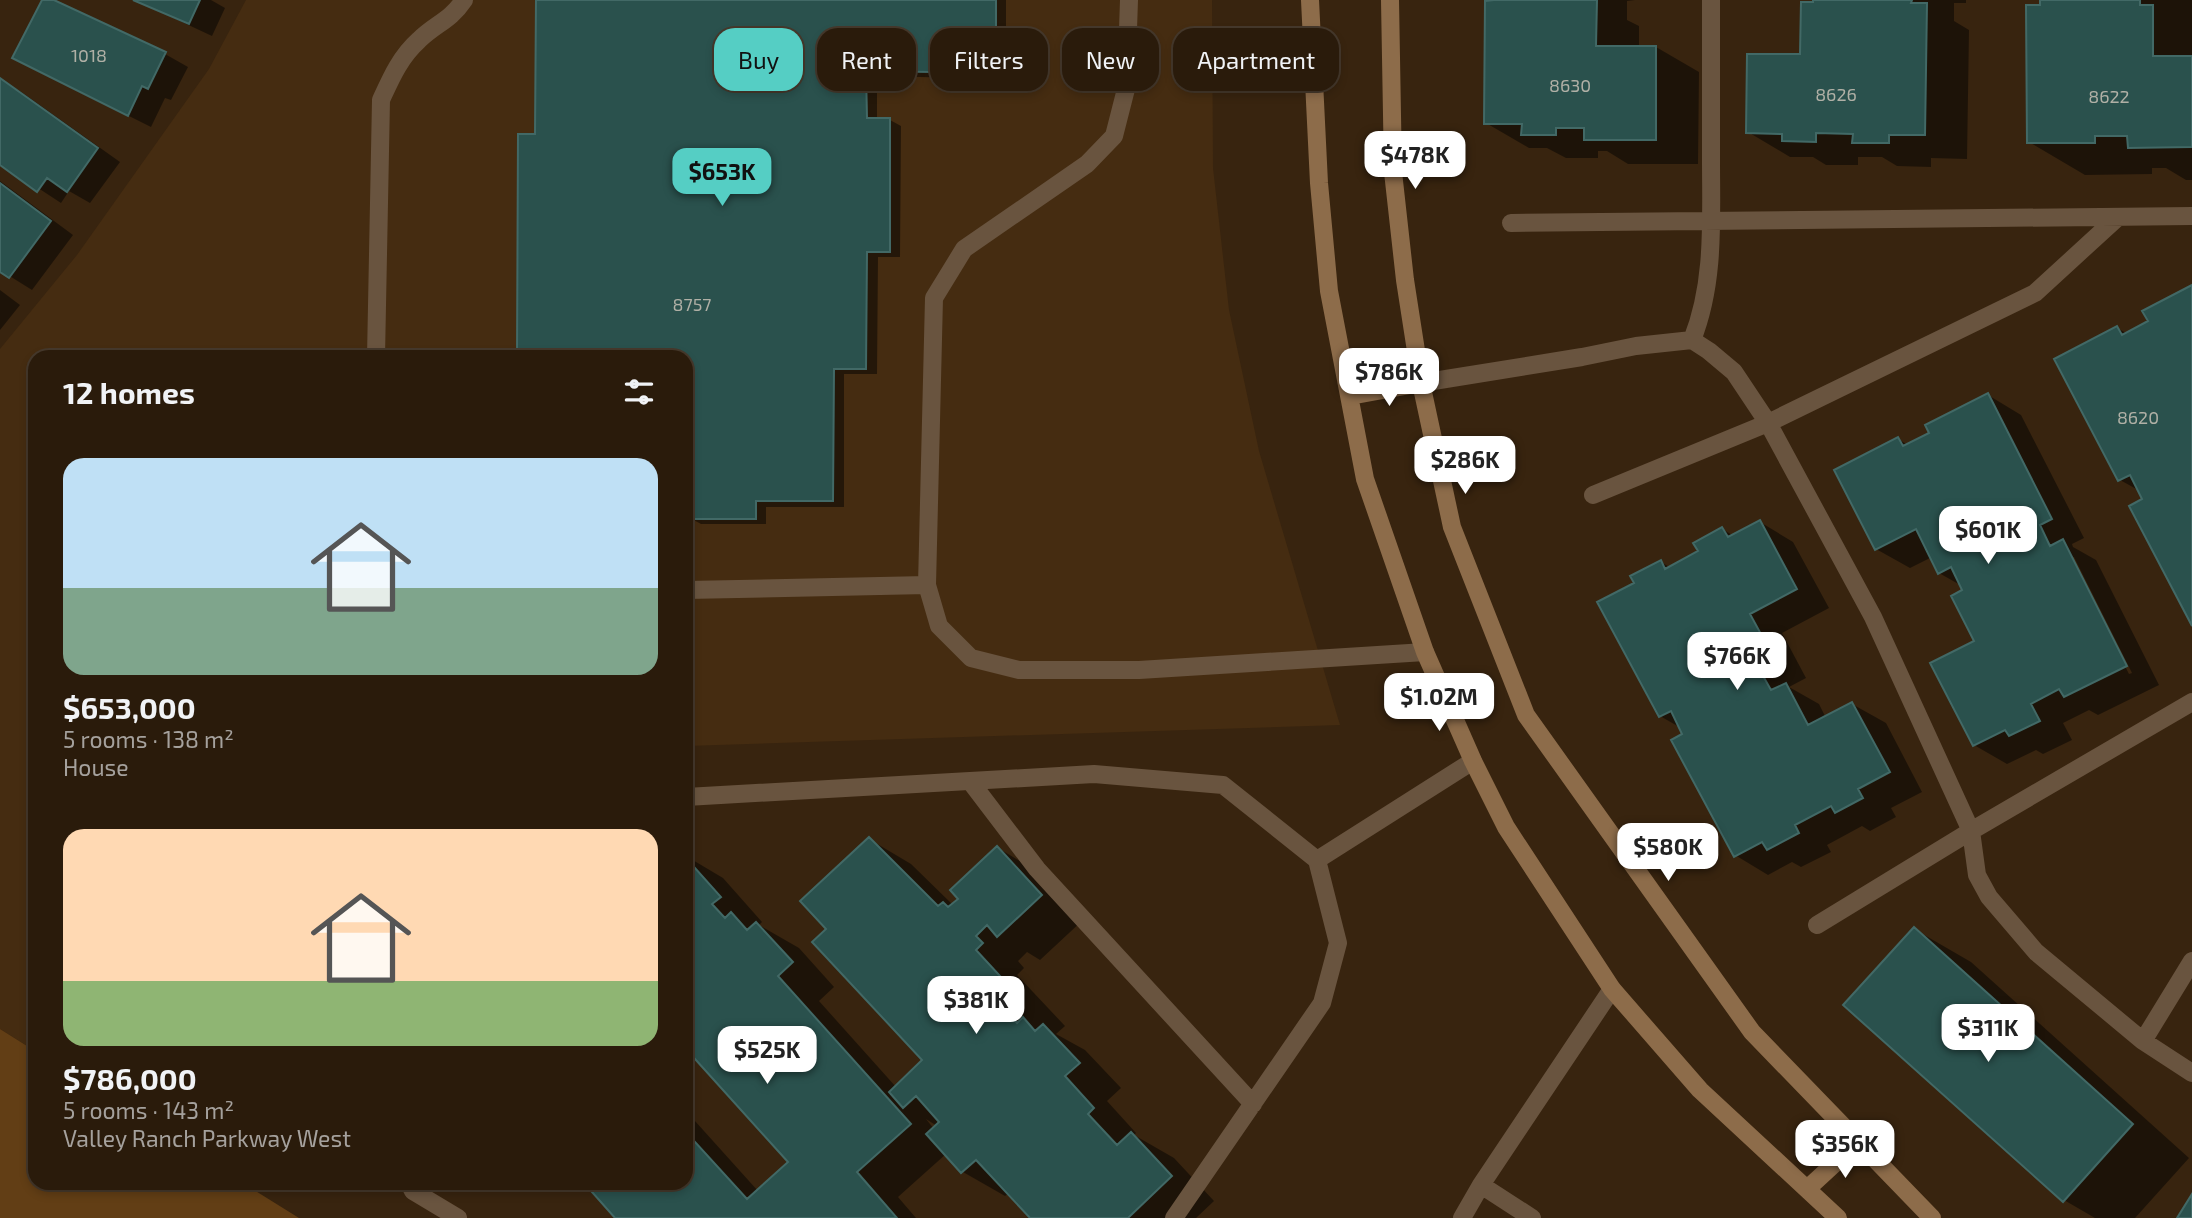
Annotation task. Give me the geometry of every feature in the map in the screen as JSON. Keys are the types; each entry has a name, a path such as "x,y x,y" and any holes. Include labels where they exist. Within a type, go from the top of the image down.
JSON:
{"main road":[{"path":"1310,0 1319,183 1328,291 1365,479 1424,652 1506,827 1612,989 1700,1090 1838,1218"},
{"path":"1390,0 1393,172 1405,280 1421,383 1452,527 1526,715 1752,1031 1932,1218"},
{"path":"1350,396 1421,383"},
{"path":"1807,1189 1858,1142"}],"lane":[{"path":"376,350 381,100 397,65 420,38 440,26 464,0"},
{"path":"1129,0 1126,89 1114,136 1087,164 964,249 934,298 927,585 939,626 971,658 1019,670 1139,670 1424,652"},
{"path":"1692,340 1701,319 1708,274 1711,222 1711,0"},
{"path":"1511,223 2192,216"},
{"path":"1594,495 1768,424 2035,293 2118,217"},
{"path":"1421,383 1582,357 1636,345 1692,340 1734,372 1768,424 1873,617 1970,831 1977,875 1989,897 2036,952 2143,1041 2192,1073"},
{"path":"693,590 927,585"},
{"path":"1816,925 1970,831 2192,702"},
{"path":"1317,860 1473,761"},
{"path":"693,797 1094,774 1223,785 1317,860 1338,943 1322,1003 1174,1218"},
{"path":"970,781 1037,869 1253,1104"},
{"path":"2143,1041 2192,961"},
{"path":"1462,1218 1481,1185 1612,989"},
{"path":"1481,1185 1532,1218"},
{"path":"412,1190 458,1218"}],"shaded area":[{"path":"246,0 1212,0 1212,28 1173,28 1173,91 1213,91 1213,168 1229,310 1259,451 1340,725 693,746 693,350 28,350 28,1047 0,1029 0,349 77,255 209,69"},
{"path":"0,1029 28,1047 28,1190 254,1190 299,1218 0,1218"}],"building":[{"path":"42,0 54,0 166,52 148,89 142,86 128,116 12,58"},
{"path":"133,0 200,0 189,24"},
{"path":"536,0 996,0 996,28 930,28 930,72 916,72 916,28 817,28 817,91 866,91 867,118 890,118 890,252 867,252 866,369 834,369 833,501 756,501 756,519 693,519 693,350 517,350 518,134 535,134"},
{"path":"1597,0 1596,46 1656,46 1656,140 1584,140 1584,128 1556,128 1556,135 1521,135 1522,124 1484,124 1485,1"},
{"path":"1912,0 1911,3 1927,3 1925,135 1889,135 1889,143 1852,143 1853,134 1816,133 1816,142 1782,141 1782,134 1746,133 1747,54 1800,54 1801,2"},
{"path":"2040,0 2140,0 2140,5 2153,5 2153,56 2192,56 2192,147 2128,148 2127,136 2095,136 2095,143 2027,143 2026,5 2040,5"},
{"path":"0,78 98,148 67,192 47,178 37,192 0,165"},
{"path":"0,183 51,221 9,278 0,272"},
{"path":"2192,285 2192,626 2129,506 2142,499 2130,475 2118,481 2054,359 2117,326 2122,335 2148,321 2142,311"},
{"path":"1988,393 2052,519 2040,525 2050,546 2063,539 2127,666 2064,697 2059,689 2031,704 2040,721 2009,736 2005,730 1973,746 1930,663 1974,641 1951,596 1962,590 1951,567 1938,574 1916,529 1875,550 1834,470 1898,437 1903,446 1929,433 1925,425"},
{"path":"1760,520 1797,589 1750,614 1774,658 1758,667 1771,690 1786,683 1808,725 1852,702 1890,772 1858,789 1863,798 1835,813 1831,806 1795,825 1799,833 1767,850 1762,842 1734,857 1671,740 1682,734 1671,711 1659,717 1597,602 1634,583 1630,576 1661,560 1665,569 1698,551 1693,543 1722,527 1728,537"},
{"path":"869,837 938,906 943,902 948,907 958,899 950,890 997,846 1042,895 997,937 987,925 976,936 983,943 976,950 1023,1001 1009,1014 1017,1023 1023,1017 1035,1031 1043,1024 1080,1063 1065,1076 1094,1108 1088,1114 1117,1145 1131,1132 1172,1176 1128,1218 1030,1218 976,1160 961,1173 926,1134 939,1122 916,1096 903,1108 889,1092 922,1060 812,942 826,929 800,901"},
{"path":"693,866 721,897 712,904 725,918 731,912 747,930 756,922 793,962 778,976 911,1124 857,1172 897,1218 615,1218 590,1190 693,1190 693,1140 747,1199 788,1162 693,1057"},
{"path":"1914,927 2133,1124 2063,1202 1843,1005"},
{"path":"2192,1194 2192,1218 2177,1218"}]}
